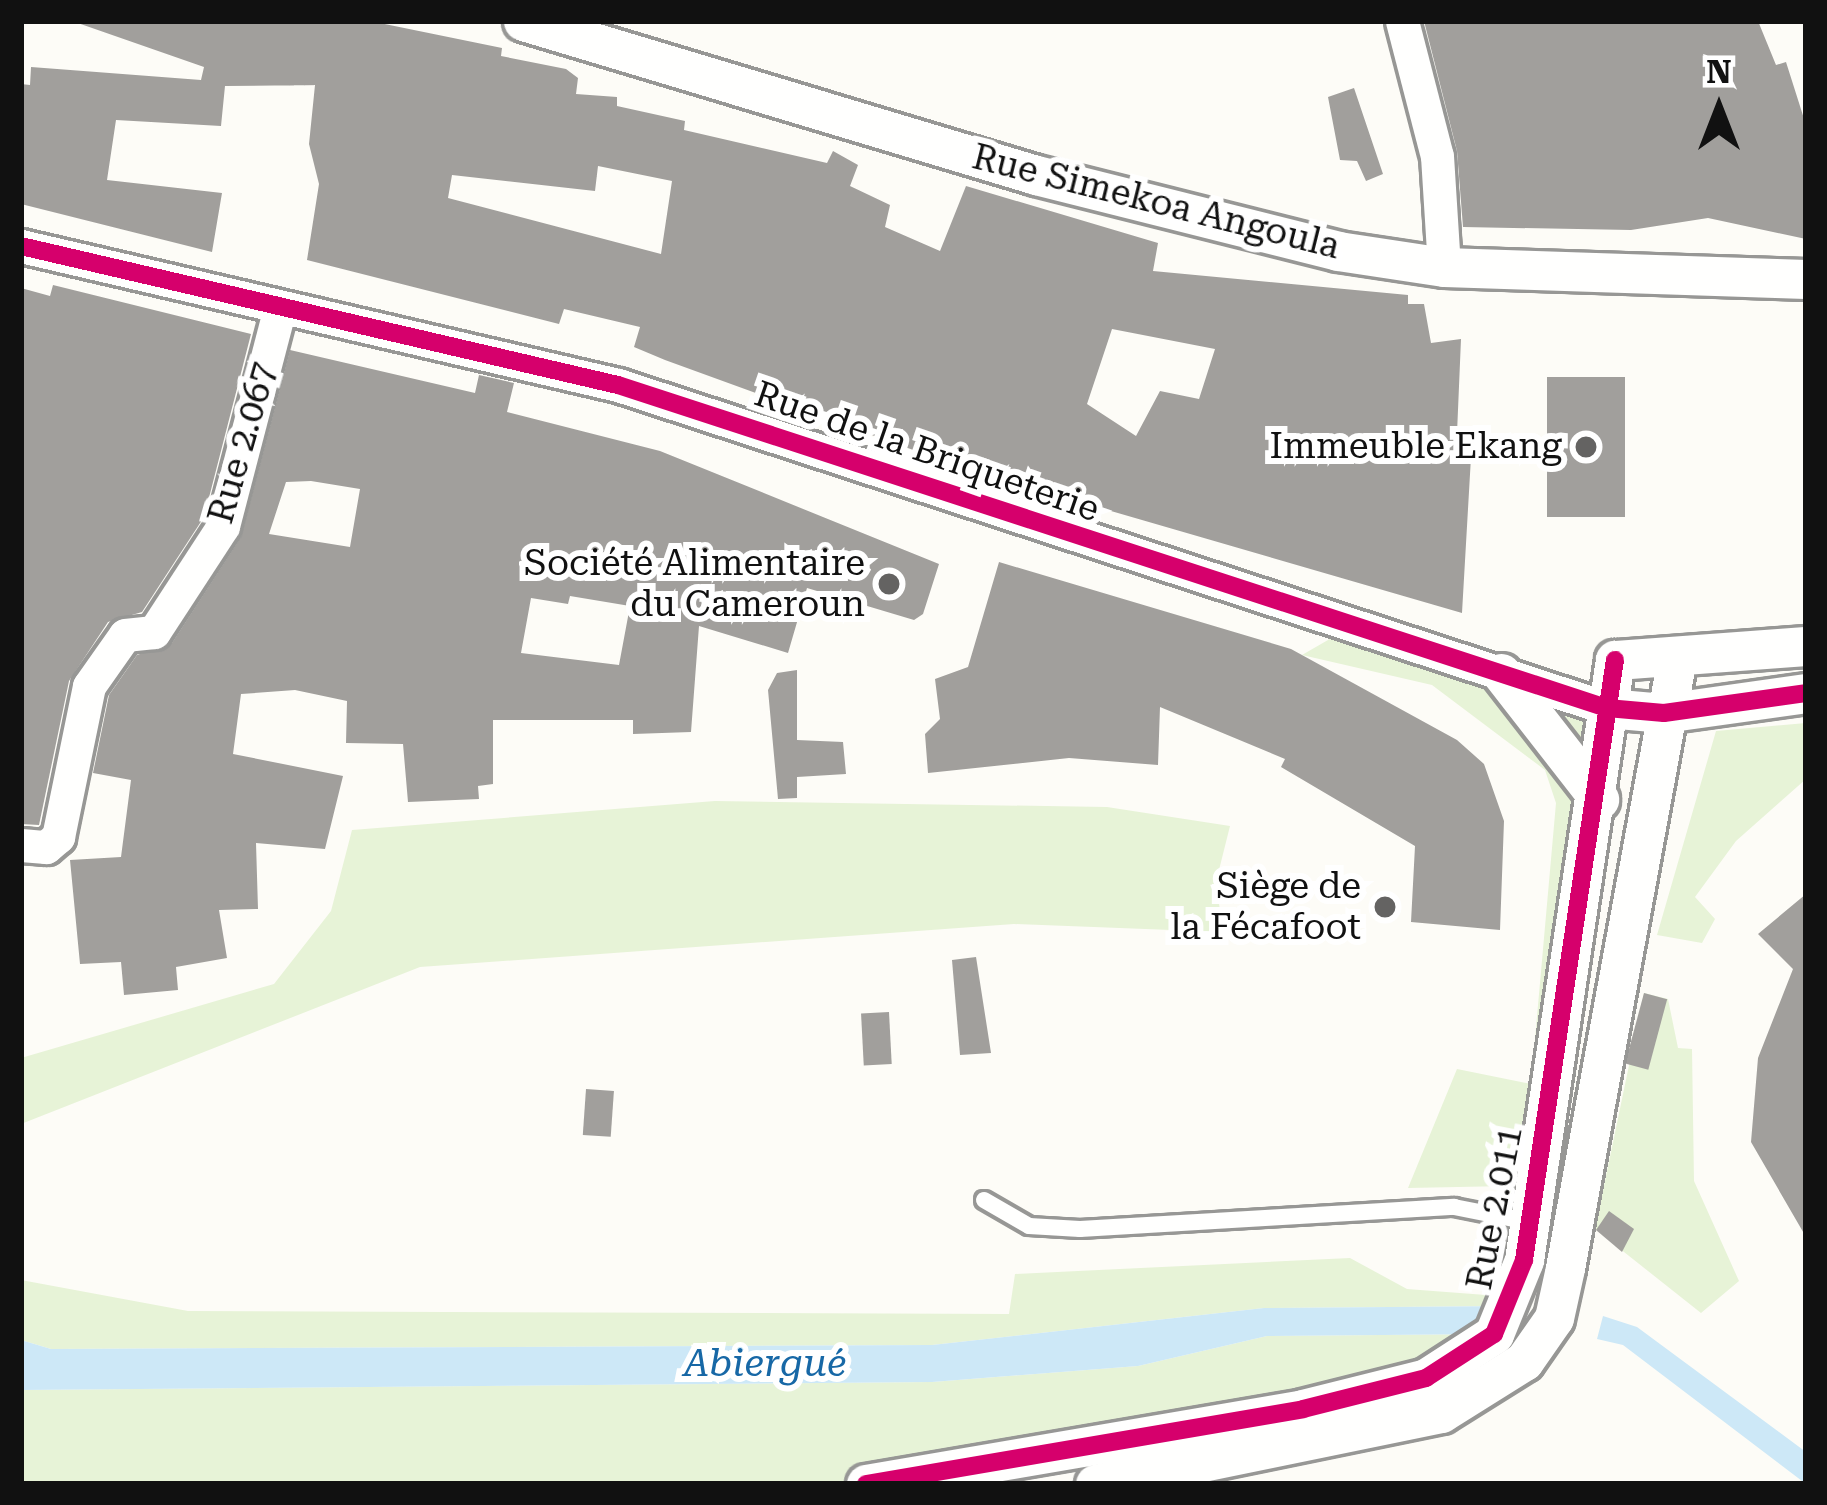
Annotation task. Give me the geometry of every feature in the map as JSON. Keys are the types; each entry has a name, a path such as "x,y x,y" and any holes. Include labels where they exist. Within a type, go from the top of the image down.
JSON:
{"street":[{"name":"Rue Simekoa Angoula","path":"523,21 1036,175 1338,251 1444,267 1806,279"},
{"path":"1402,21 1437,156 1444,267"},
{"name":"Rue de la Briqueterie","path":"21,246 618,386 1501,673 1552,682 1607,708 1664,713 1806,692"},
{"name":"Rue 2.067","path":"21,845 55,844 88,686 125,634 154,632 223,526 280,307"},
{"path":"1552,682 1615,659 1806,646"},
{"path":"1095,1484 1396,1424 1484,1395 1524,1361 1554,1318 1677,658"},
{"name":"Rue 2.011","path":"866,1484 1303,1409 1426,1378 1463,1361 1507,1316 1529,1222 1599,799 1615,659"},
{"path":"1501,673 1599,799"},
{"path":"1647,812 1689,740 1727,704"}],"lane":[{"path":"984,1200 1028,1226 1063,1228 1454,1207 1570,1233"}],"green space":[{"path":"1347,629 1607,708 1510,1306 1264,1308 932,1345 51,1349 21,1340 21,1280 188,1311 1009,1314 1015,1274 1350,1258 1407,1289 1499,1296 1516,1204 1508,1186 1408,1188 1457,1069 1531,1084 1556,803 1545,770 1432,685 1302,655"},
{"path":"1806,723 1806,779 1736,841 1695,897 1715,919 1702,943 1657,935 1716,731"},
{"path":"715,801 1107,807 1230,826 1216,882 1223,932 1014,924 420,967 21,1124 21,1058 274,984 331,911 352,830"},
{"path":"1644,993 1668,999 1678,1048 1692,1049 1694,1181 1739,1281 1701,1313 1595,1229"},
{"path":"1494,1334 1463,1361 866,1484 21,1484 21,1390 932,1382 1138,1366 1267,1336"}],"water":[{"name":"Abiergué","path":"1510,1306 1494,1334 1267,1336 1138,1366 932,1382 21,1390 21,1340 51,1349 932,1345 1264,1308"},
{"path":"1603,1316 1637,1327 1806,1452 1806,1484 1623,1345 1597,1339"}],"building":[{"path":"72,21 370,21 502,48 501,56 566,69 578,78 576,94 617,97 617,106 685,121 684,130 827,163 833,151 858,165 850,186 890,205 885,227 940,251 966,186 1158,243 1153,271 1408,295 1408,304 1424,304 1431,343 1461,339 1456,457 1471,457 1462,613 963,468 634,347 640,327 564,309 559,324 307,260 319,184 309,144 315,85 225,86 221,126 116,120 107,180 222,193 212,252 21,204 21,84 30,85 31,67 201,80 204,67","holes":["598,166 672,181 661,254 448,198 452,175 595,191","1112,329 1215,349 1199,399 1160,391 1136,436 1087,404"]},
{"path":"1424,21 1758,21 1776,65 1786,62 1806,125 1806,239 1708,218 1631,230 1463,227 1457,151"},
{"path":"1354,88 1383,174 1366,181 1357,161 1340,160 1328,97"},
{"path":"53,285 251,334 204,517 142,612 108,622 69,681 39,825 21,824 21,288 50,296"},
{"path":"290,350 475,393 479,375 514,383 507,412 660,451 939,564 923,614 914,620 807,588 788,653 699,626 691,732 633,734 633,720 493,720 493,784 478,786 479,799 408,802 403,744 346,743 347,701 295,690 241,694 233,754 343,776 325,849 256,843 258,909 219,910 227,958 176,967 178,990 124,995 121,962 80,964 70,860 121,857 131,780 93,773 109,695 137,655 172,643 241,537","holes":["286,482 360,489 350,547 269,534","570,596 630,606 619,665 521,653 531,598 568,604"]},
{"name":"Immeuble Ekang","path":"1547,377 1625,377 1625,517 1547,517"},
{"path":"999,562 1291,649 1457,740 1484,764 1504,821 1500,930 1411,922 1415,846 1281,767 1285,759 1160,707 1158,765 1069,758 928,773 925,734 940,719 935,679 968,667"},
{"path":"797,670 797,740 843,742 846,774 797,777 797,798 778,799 768,690 777,673"},
{"path":"1806,894 1806,1237 1751,1142 1758,1058 1793,969 1758,934"},
{"path":"976,957 991,1053 960,1055 952,960"},
{"path":"1644,993 1667,999 1648,1070 1625,1064"},
{"path":"889,1012 892,1064 864,1065 861,1013"},
{"path":"586,1089 614,1091 611,1137 583,1135"},
{"path":"1609,1211 1634,1229 1622,1252 1596,1230"}],"cycle path":[{"path":"21,246 618,385 1607,708 1664,713 1806,693"},
{"path":"866,1484 1303,1409 1426,1378 1494,1334 1524,1260 1615,660"}],"place":[{"name":"Immeuble Ekang","path":"1586,447"},
{"name":"Société Alimentaire du Cameroun","path":"889,584"},
{"name":"Siège de la Fécafoot","path":"1385,907"}]}
